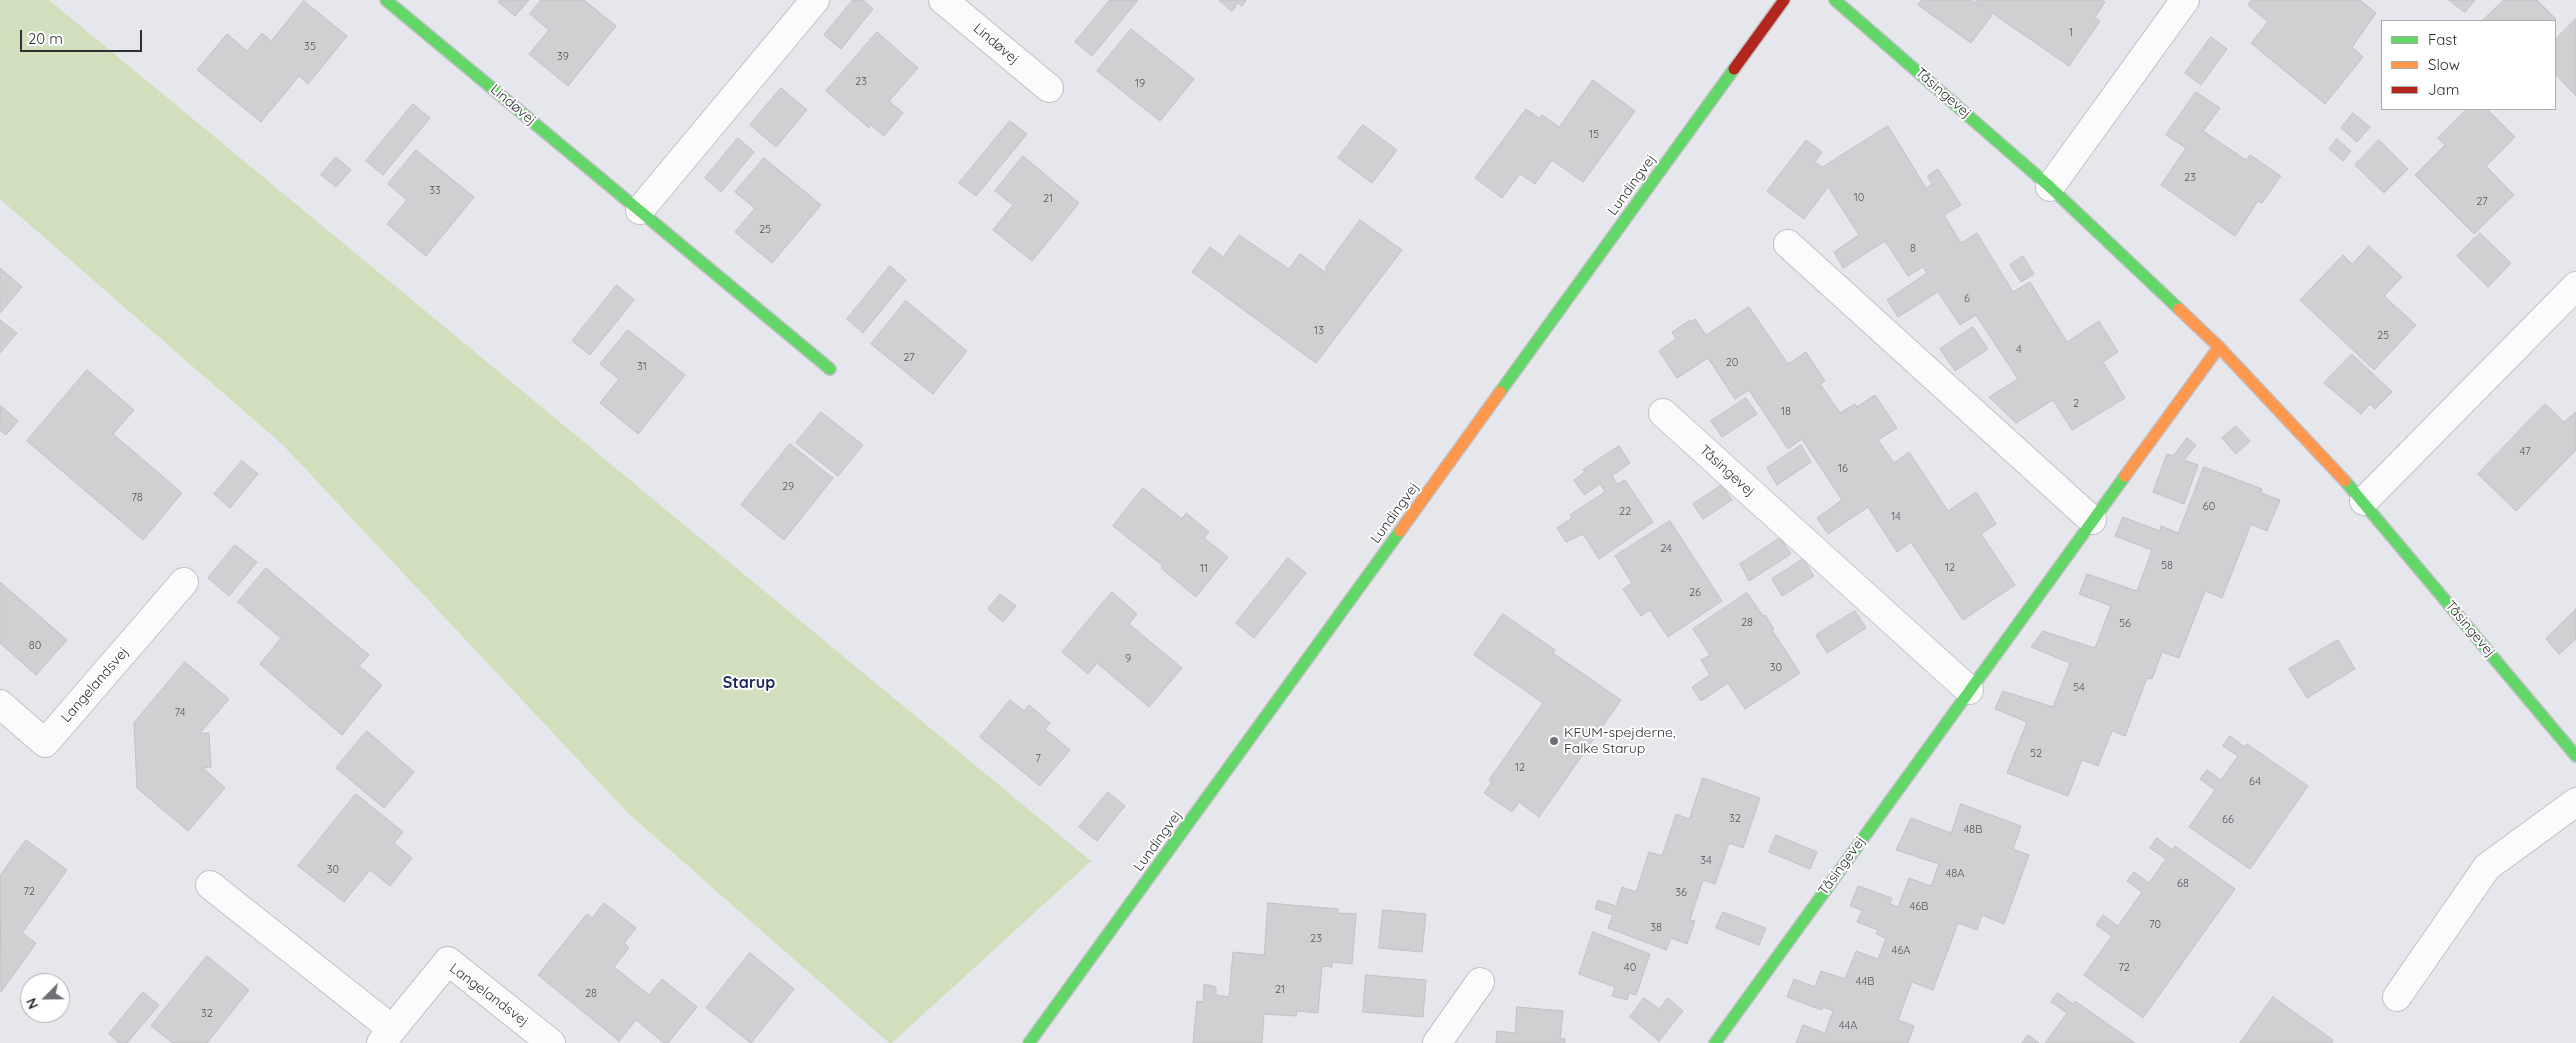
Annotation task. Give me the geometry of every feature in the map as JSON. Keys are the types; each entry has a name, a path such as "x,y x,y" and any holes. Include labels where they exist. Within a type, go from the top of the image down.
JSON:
{"street":[{"name":"Lindøvej","path":"386,0 830,369"},
{"path":"640,210 815,0"},
{"name":"Lindøvej","path":"942,0 1049,88"},
{"name":"Lundingvej","path":"1029,1043 1784,0"},
{"name":"Tåsingevej","path":"1835,0 2050,186 2218,348 2364,501 2576,756"},
{"path":"2050,186 2185,0"},
{"path":"1788,244 2092,520"},
{"path":"2364,501 2576,286"},
{"name":"Tåsingevej","path":"1715,1043 1968,690 2218,348"},
{"name":"Tåsingevej","path":"1663,413 1968,690"},
{"name":"Langelandsvej","path":"0,704 45,743 184,582"},
{"path":"2397,997 2487,867 2576,802"},
{"name":"Langelandsvej","path":"210,885 386,1036 448,961 551,1043"},
{"path":"1437,1043 1480,982"}],"green space":[{"path":"0,0 49,0 1091,861 892,1043 889,1043 629,814 283,445 0,199"}],"building":[{"path":"500,0 529,0 515,16 498,2"},
{"path":"541,0 584,0 616,26 568,86 529,54 549,30 530,14"},
{"path":"853,0 863,0 873,9 841,49 824,35"},
{"path":"1110,0 1138,0 1092,56 1075,42"},
{"path":"1219,0 1246,0 1242,6 1238,3 1232,11"},
{"path":"1922,0 1971,0 1992,15 1971,43 1918,5"},
{"path":"1977,0 2102,0 2105,2 2095,17 2100,21 2069,66 1976,2"},
{"path":"2252,0 2360,0 2376,13 2352,47 2363,57 2325,104 2251,43 2268,22 2248,5"},
{"path":"2449,0 2475,0 2465,12"},
{"path":"2504,0 2537,0 2556,19 2554,20 2483,20"},
{"path":"304,1 347,36 308,84 299,76 261,122 197,70 227,34 247,51 262,33 271,41"},
{"path":"2576,19 2576,96 2556,75 2556,39"},
{"path":"1131,29 1194,79 1160,121 1097,71"},
{"path":"877,32 918,68 889,101 903,113 884,136 871,125 869,128 826,91"},
{"path":"2211,37 2227,49 2201,85 2185,73"},
{"path":"1593,80 1635,111 1583,182 1552,160 1535,184 1520,174 1502,198 1475,178 1526,109 1539,118 1542,115 1559,127"},
{"path":"781,88 807,110 776,147 750,125"},
{"path":"2196,92 2220,108 2203,131 2246,160 2250,155 2281,176 2262,203 2258,201 2235,236 2161,185 2186,148 2166,135"},
{"path":"413,104 430,118 383,175 366,161"},
{"path":"2466,110 2488,110 2515,137 2486,166 2514,195 2474,234 2415,175 2445,145 2438,138"},
{"path":"2353,113 2370,127 2357,142 2341,128"},
{"path":"1010,121 1027,134 976,196 959,183"},
{"path":"1363,125 1397,150 1372,183 1338,158"},
{"path":"1888,126 1926,188 1932,184 1927,176 1938,169 1961,205 1944,215 1961,243 1977,233 2013,292 2030,282 2067,342 2099,321 2118,352 2103,362 2125,398 2072,430 2053,400 2016,423 1989,397 2018,379 1976,315 1960,325 1938,292 1898,317 1887,300 1927,273 1923,267 1908,276 1885,241 1843,268 1834,252 1859,235 1828,187 1804,219 1767,191 1806,140 1822,152 1815,162 1822,167"},
{"path":"738,138 754,152 721,192 705,178"},
{"path":"2337,139 2351,151 2343,161 2329,149"},
{"path":"2379,140 2408,169 2384,193 2355,165"},
{"path":"416,150 474,197 426,256 387,224 407,200 388,184"},
{"path":"1023,156 1079,203 1032,261 993,230 1013,205 995,191"},
{"path":"336,157 351,170 336,187 321,175"},
{"path":"764,158 821,205 772,263 735,232 755,208 735,192"},
{"path":"1360,220 1402,250 1316,363 1192,272 1210,247 1223,257 1239,235 1289,269 1300,254 1326,273 1326,267"},
{"path":"2480,233 2511,263 2488,287 2457,256"},
{"path":"2369,246 2402,277 2384,296 2416,325 2374,370 2300,300 2343,255 2352,264"},
{"path":"2023,256 2034,274 2021,282 2010,265"},
{"path":"890,266 906,280 863,333 847,319"},
{"path":"0,268 22,287 0,313"},
{"path":"617,285 634,300 590,355 572,341"},
{"path":"906,301 967,351 933,394 871,344"},
{"path":"1749,307 1788,364 1806,352 1825,381 1820,384 1840,413 1855,404 1857,407 1875,395 1897,428 1878,440 1894,463 1909,452 1948,511 1976,492 1996,524 1981,534 2015,585 1963,620 1911,542 1897,552 1868,507 1828,534 1817,518 1842,500 1802,439 1788,449 1749,390 1735,399 1708,358 1677,378 1659,351 1676,339 1672,332 1690,320 1691,322 1695,319 1706,335"},
{"path":"0,320 17,333 0,353"},
{"path":"1973,327 1988,349 1955,371 1940,349"},
{"path":"628,330 685,375 638,434 600,403 619,379 600,364"},
{"path":"2352,354 2392,392 2375,409 2370,404 2361,414 2324,383"},
{"path":"87,370 134,410 113,434 182,493 143,540 27,441"},
{"path":"1746,398 1757,414 1722,437 1711,421"},
{"path":"2545,404 2564,422 2576,412 2576,450 2516,511 2478,474"},
{"path":"1,406 18,421 6,435 0,430"},
{"path":"821,412 863,445 838,476 796,443"},
{"path":"2236,426 2250,441 2236,454 2222,438"},
{"path":"2187,438 2196,445 2184,460 2198,465 2184,504 2153,492 2167,454 2173,456"},
{"path":"790,444 833,478 784,540 741,505"},
{"path":"1801,445 1811,462 1777,485 1767,468"},
{"path":"1619,446 1630,463 1612,476 1617,484 1625,480 1653,522 1599,559 1583,534 1566,542 1557,528 1572,518 1570,515 1605,492 1600,484 1584,495 1574,480 1585,472 1583,470"},
{"path":"242,461 258,474 230,508 214,494"},
{"path":"2204,467 2262,489 2261,493 2280,500 2267,531 2251,524 2222,598 2205,591 2179,658 2162,652 2152,679 2147,678 2125,736 2112,731 2098,766 2082,760 2068,796 2007,773 2027,722 1995,709 2003,691 2053,707 2070,663 2031,647 2043,631 2095,648 2111,606 2079,594 2087,574 2137,591 2152,550 2115,536 2123,517 2160,531 2161,526 2178,533"},
{"path":"1722,485 1732,500 1703,519 1693,504"},
{"path":"1143,488 1182,519 1186,513 1209,532 1204,538 1228,557 1196,597 1161,568 1163,566 1113,526"},
{"path":"1670,521 1722,601 1668,637 1650,610 1641,616 1623,589 1632,583 1615,556"},
{"path":"1780,538 1791,554 1749,581 1740,564"},
{"path":"235,545 257,562 229,596 208,578"},
{"path":"1288,558 1306,573 1254,638 1236,623"},
{"path":"1803,559 1814,576 1782,596 1772,579"},
{"path":"266,568 369,655 359,666 382,685 342,735 260,664 281,638 238,602"},
{"path":"0,582 67,640 36,675 0,643"},
{"path":"1112,592 1137,614 1129,624 1182,668 1149,707 1097,663 1088,674 1062,652"},
{"path":"1747,593 1763,616 1765,615 1774,629 1772,630 1800,673 1745,709 1728,683 1701,701 1692,687 1710,675 1701,660 1710,655 1693,629"},
{"path":"1000,594 1016,606 1003,622 988,609"},
{"path":"2576,609 2576,639 2559,654 2546,639"},
{"path":"1855,611 1866,628 1827,653 1816,635"},
{"name":"KFUM-spejderne, Falke Starup","path":"1503,614 1555,650 1553,653 1621,700 1539,817 1519,802 1512,812 1484,793 1492,782 1489,780 1543,703 1474,655"},
{"path":"2338,640 2355,669 2307,698 2289,669"},
{"path":"185,662 229,699 200,733 209,733 211,767 203,768 225,788 188,831 137,788 134,723"},
{"path":"1010,700 1024,711 1029,705 1050,723 1045,729 1070,750 1040,786 980,737"},
{"path":"367,731 414,772 384,808 336,768"},
{"path":"2230,736 2245,747 2247,744 2308,786 2250,869 2189,827 2215,790 2200,779 2207,770 2221,780 2238,756 2223,746"},
{"path":"1703,778 1760,798 1743,848 1729,843 1715,884 1703,880 1690,920 1695,921 1687,944 1671,938 1666,950 1608,928 1613,915 1595,909 1598,900 1616,906 1622,887 1636,892 1649,852 1662,856 1676,814 1689,819"},
{"path":"1108,792 1125,806 1097,841 1079,827"},
{"path":"356,794 403,832 394,843 412,858 390,886 370,870 344,902 298,866"},
{"path":"1961,804 2021,826 2013,849 2029,855 2004,924 1982,915 1977,930 1958,923 1933,990 1912,982 1898,1020 1914,1026 1908,1043 1796,1043 1803,1025 1825,1033 1833,1011 1823,1007 1822,1010 1787,997 1794,979 1815,987 1821,971 1845,979 1856,951 1878,959 1886,938 1876,934 1878,930 1857,922 1862,910 1850,906 1858,886 1892,898 1890,904 1898,907 1909,878 1931,886 1939,864 1896,850 1911,818 1951,833"},
{"path":"1776,835 1817,852 1810,869 1769,852"},
{"path":"2157,838 2172,850 2175,846 2235,889 2143,1018 2084,975 2112,936 2096,925 2103,915 2118,926 2142,892 2127,881 2134,872 2149,883 2166,859 2150,848"},
{"path":"26,840 67,870 22,933 36,943 1,992 0,876"},
{"path":"604,903 636,928 624,943 629,948 614,967 649,995 662,979 697,1007 668,1043 664,1043 636,1020 619,1041 538,975 587,914 592,918"},
{"path":"1268,903 1338,909 1338,913 1356,914 1352,964 1332,962 1332,967 1322,966 1318,1013 1297,1011 1296,1016 1264,1014 1262,1043 1193,1043 1197,1001 1203,1002 1204,984 1216,987 1216,995 1229,997 1233,952 1264,955"},
{"path":"1383,910 1426,914 1422,952 1379,948"},
{"path":"1723,912 1766,928 1759,945 1716,928"},
{"path":"1593,932 1650,954 1636,995 1629,993 1627,1000 1612,996 1615,987 1579,974"},
{"path":"750,953 794,989 751,1043 706,1008"},
{"path":"207,956 249,990 207,1043 173,1043 151,1026"},
{"path":"1366,975 1426,980 1423,1017 1363,1012"},
{"path":"143,992 159,1005 127,1043 119,1043 109,1034"},
{"path":"2058,993 2073,1004 2075,1001 2135,1043 2045,1043 2067,1013 2051,1002"},
{"path":"2273,997 2333,1040 2332,1043 2240,1043"},
{"path":"1644,998 1659,1009 1668,998 1683,1011 1659,1041 1630,1017"},
{"path":"1517,1007 1563,1011 1560,1039 1565,1039 1565,1043 1496,1043 1497,1031 1515,1033"},
{"path":"2028,1035 2039,1043 2022,1043"}],"traffic: fast":[{"path":"386,0 830,369"},
{"path":"1835,0 2050,187 2179,309"},
{"path":"1500,392 1734,69"},
{"path":"1715,1043 2125,476"},
{"path":"2345,481 2576,756"},
{"path":"1029,1043 1400,531"}],"traffic: slow":[{"path":"2179,309 2219,347 2345,481"},
{"path":"2125,476 2219,347"},
{"path":"1400,531 1500,392"}],"traffic: jam":[{"path":"1734,69 1784,0"}],"place":[{"name":"KFUM-spejderne, Falke Starup","path":"1554,741"}],"district":[{"name":"Starup","path":"749,683"}]}
